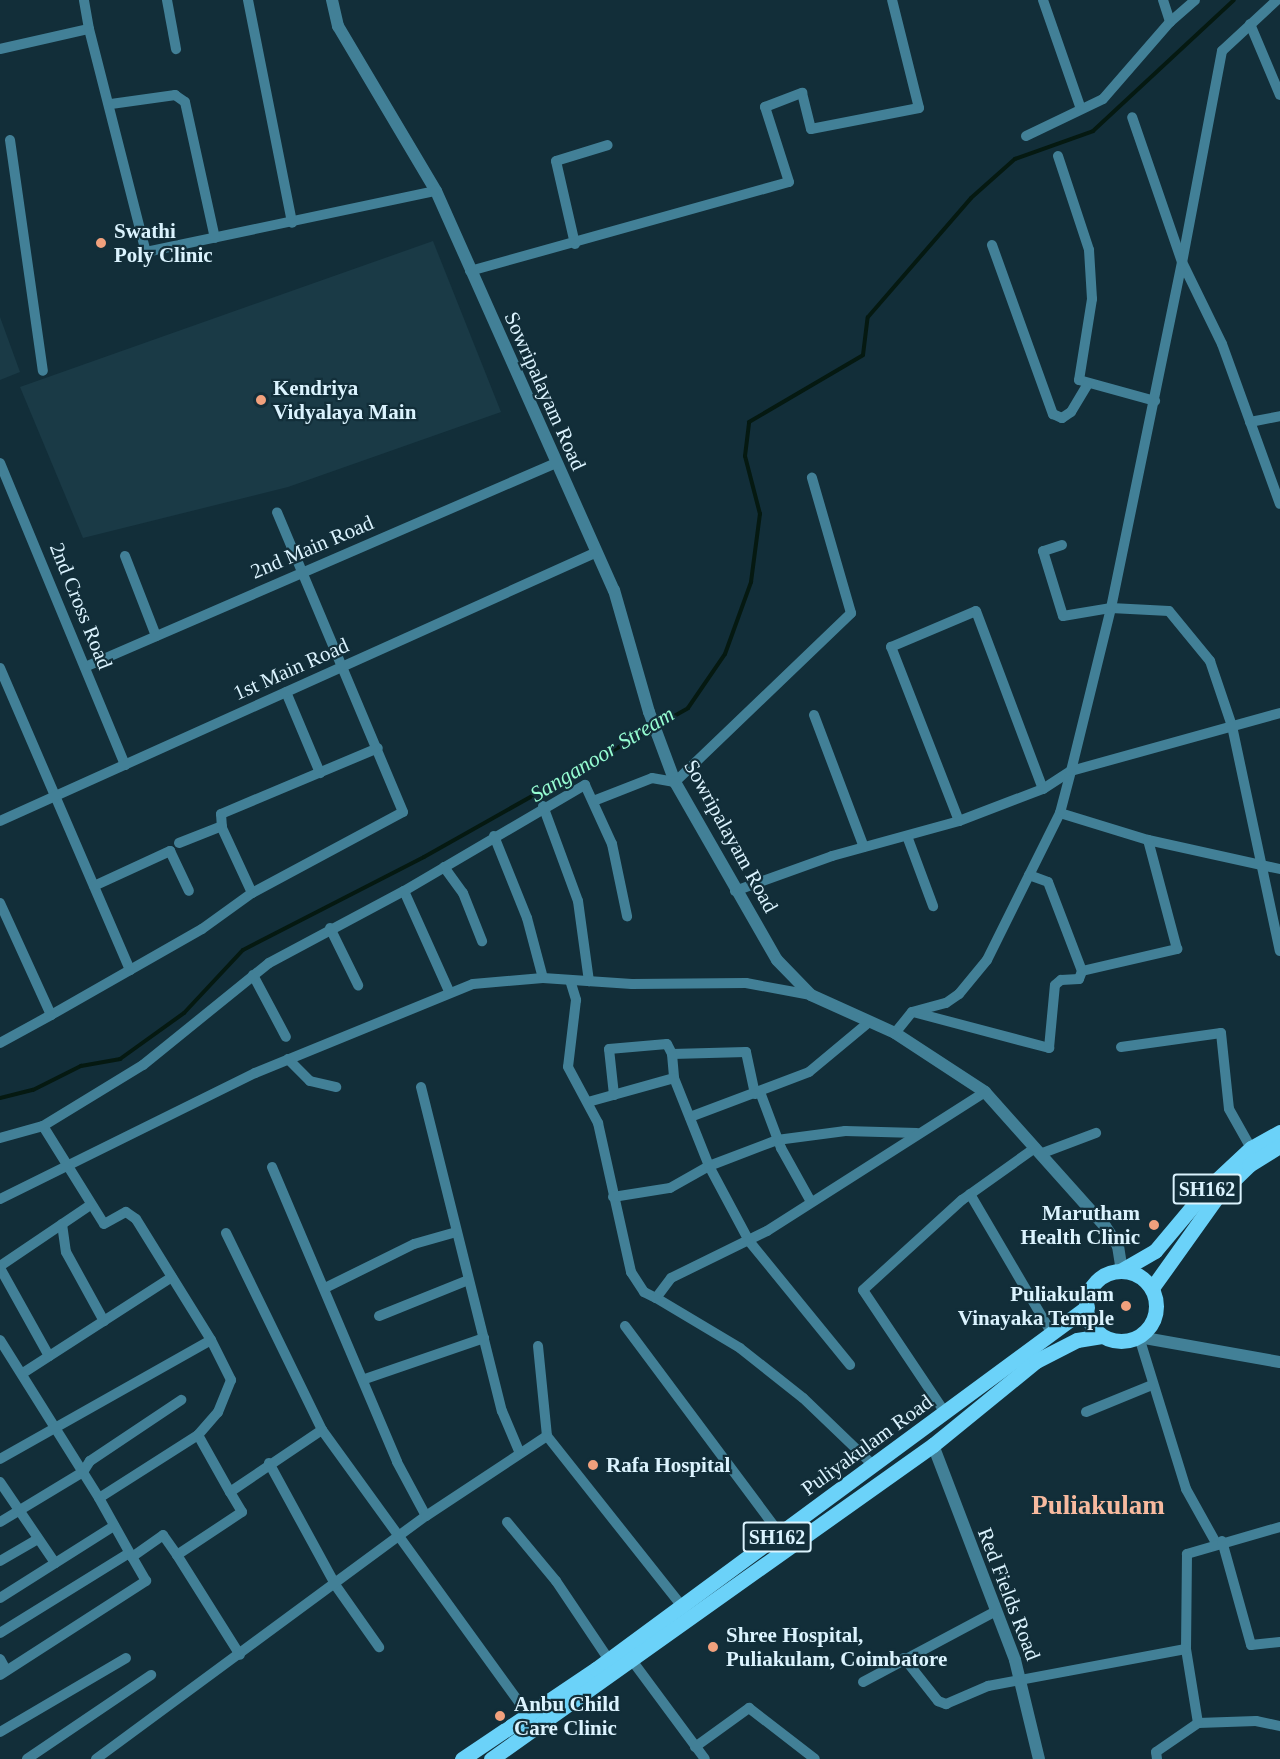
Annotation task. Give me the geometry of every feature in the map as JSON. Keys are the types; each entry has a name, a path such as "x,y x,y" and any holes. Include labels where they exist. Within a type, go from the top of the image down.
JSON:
{"main road":[{"name":"SH162","path":"1087,1307 1098,1281 1144,1259 1251,1148 1280,1132"},
{"name":"SH162","path":"1152,1288 1187,1232 1249,1165 1280,1146"},
{"path":"1087,1307 1102,1336 1120,1342 1138,1337 1153,1320 1152,1288 1139,1276 1122,1270"},
{"name":"Puliyakulam Road","path":"784,1540 874,1466 1087,1307"},
{"name":"Puliyakulam Road","path":"462,1759 533,1722 784,1540 933,1445 1036,1361 1077,1340 1102,1336"},
{"name":"Puliyakulam Road","path":"491,1759 609,1660 627,1654"}],"street":[{"path":"84,0 88,29 111,104 146,252 292,223 436,190"},
{"path":"167,0 176,49"},
{"path":"248,0 292,223"},
{"name":"Sowripalayam Road","path":"332,0 338,26 436,190 614,590 649,712 675,782 735,891 777,960 811,995 895,1033 985,1092 1105,1226 1118,1246 1122,1270"},
{"path":"470,270 575,244 789,182 765,107 802,93 811,129 918,108 892,0"},
{"path":"1043,0 1082,109"},
{"path":"1163,0 1170,22"},
{"path":"1026,136 1103,99 1170,22 1195,0"},
{"path":"895,1033 912,1012 946,1002 969,984 987,960 1060,813 1111,608 1155,401 1222,51 1277,0"},
{"path":"1250,24 1280,95"},
{"path":"0,49 88,29"},
{"path":"111,104 175,95 185,102 215,238"},
{"path":"1132,117 1182,262 1222,344 1280,504"},
{"path":"10,140 42,371"},
{"path":"575,244 556,161 608,146"},
{"path":"1058,156 1089,250 1092,299 1079,380 1087,385 1155,401"},
{"path":"992,245 1053,414 1062,418 1071,412 1087,385"},
{"path":"1250,423 1280,416"},
{"name":"2nd Cross Road","path":"0,463 125,765"},
{"name":"2nd Main Road","path":"85,667 556,463"},
{"path":"596,800 652,778 675,782 851,613 812,478"},
{"path":"0,1043 130,970 252,893 404,812 345,666 301,573 277,512"},
{"path":"1062,545 1043,550 1063,616 1111,608 1169,611 1210,661 1232,726 1259,863 1280,951"},
{"name":"1st Main Road","path":"0,820 597,552"},
{"path":"125,556 156,636"},
{"path":"959,821 891,647 976,611 1043,789"},
{"path":"0,668 130,970"},
{"path":"286,692 320,773"},
{"path":"735,891 864,847 959,821 1043,789 1071,771 1280,713"},
{"path":"814,715 864,847"},
{"path":"252,893 222,825 221,814 378,748"},
{"path":"0,1138 43,1126 143,1065 252,975 330,928 404,891 543,806 585,785 596,800 621,876 627,916"},
{"path":"543,806 578,901 589,981"},
{"path":"1060,813 1148,840 1280,869"},
{"path":"179,843 222,825"},
{"path":"494,836 527,918 543,978"},
{"path":"907,836 933,906"},
{"path":"1082,971 1177,949 1148,840"},
{"path":"94,886 170,851 189,891"},
{"path":"444,867 463,893 482,941"},
{"path":"912,1012 1049,1048 1055,986 1061,980 1079,979 1082,971 1048,882 1029,875"},
{"path":"404,891 449,991"},
{"path":"0,903 51,1015"},
{"path":"330,928 358,986"},
{"path":"252,975 286,1037"},
{"path":"0,1199 288,1059 449,991 500,979 543,978 589,981 746,982 811,995"},
{"path":"570,980 576,1000 568,1066 598,1123 631,1272 644,1292 740,1347 803,1398 874,1466"},
{"path":"690,1118 810,1072 869,1022"},
{"path":"1121,1047 1221,1033 1229,1109 1251,1148"},
{"path":"614,1095 609,1049 667,1044 672,1054 674,1078 709,1166 749,1241 850,1365"},
{"path":"672,1054 746,1052 758,1093 777,1140 811,1202"},
{"path":"288,1059 310,1081 336,1087"},
{"path":"588,1102 674,1078"},
{"path":"421,1087 502,1411 519,1452"},
{"path":"656,1298 671,1278 749,1241 985,1092"},
{"path":"43,1126 64,1166 89,1206 104,1224 126,1212 136,1219 211,1340 231,1380 218,1412 198,1435 99,1498"},
{"path":"613,1197 670,1188 709,1166 777,1140 845,1131 917,1133"},
{"path":"946,1414 863,1290 970,1194 1038,1151 1096,1133"},
{"path":"272,1167 365,1379 397,1462 426,1516"},
{"path":"970,1194 1052,1334"},
{"path":"49,1356 0,1267 89,1206"},
{"path":"62,1224 66,1252 104,1321"},
{"path":"325,1288 414,1244 456,1232"},
{"path":"226,1233 322,1430 533,1722"},
{"path":"23,1373 172,1277"},
{"path":"379,1316 468,1280"},
{"path":"625,1326 784,1540"},
{"path":"1280,1362 1138,1337 1186,1489 1219,1542 1251,1645 1280,1642"},
{"path":"365,1379 484,1338"},
{"path":"0,1340 58,1427 146,1581 3,1673 0,1659"},
{"path":"0,1459 211,1340"},
{"path":"538,1346 547,1436 685,1611"},
{"path":"1086,1412 1152,1385"},
{"path":"0,1522 83,1472 90,1461 181,1400"},
{"path":"230,1492 269,1463 322,1430"},
{"path":"177,1555 242,1512 198,1435"},
{"path":"96,1759 336,1587 401,1539 426,1516 519,1452 547,1436"},
{"name":"Red Fields Road","path":"933,1445 1020,1679 1040,1759"},
{"path":"269,1463 336,1587 379,1647"},
{"path":"0,1482 55,1563"},
{"path":"507,1522 556,1581 609,1660"},
{"path":"0,1598 114,1526"},
{"path":"1198,1724 1186,1649 1187,1554 1219,1542 1280,1527"},
{"path":"0,1633 164,1535 240,1655"},
{"path":"0,1561 38,1539"},
{"path":"863,1682 904,1658 994,1612"},
{"path":"904,1658 938,1701 946,1704 988,1686 1186,1649"},
{"path":"627,1654 705,1759"},
{"path":"0,1732 126,1658"},
{"path":"27,1759 151,1675"},
{"path":"695,1747 749,1708 814,1759"},
{"path":"1157,1759 1156,1752 1198,1724 1256,1721 1280,1726"}],"shaded area":[{"name":"Kendriya Vidyalaya Main","path":"433,241 501,412 288,487 83,538 20,387"},
{"path":"0,317 20,372 0,380"}],"waterway":[{"name":"Sanganoor Stream","path":"0,1098 33,1090 81,1066 120,1059 184,1013 243,950 424,857 688,708 725,654 751,582 760,514 745,456 749,422 863,355 868,317 971,198 1015,159 1093,131 1234,0"}],"place":[{"name":"Swathi Poly Clinic","path":"101,243"},
{"name":"Kendriya Vidyalaya Main","path":"261,400"},
{"name":"Marutham Health Clinic","path":"1154,1225"},
{"name":"Puliakulam Vinayaka Temple","path":"1126,1306"},
{"name":"Rafa Hospital","path":"593,1465"},
{"name":"Shree Hospital, Puliakulam, Coimbatore","path":"713,1647"},
{"name":"Anbu Child Care Clinic","path":"500,1716"}],"district":[{"name":"Puliakulam","path":"1098,1506"}]}
